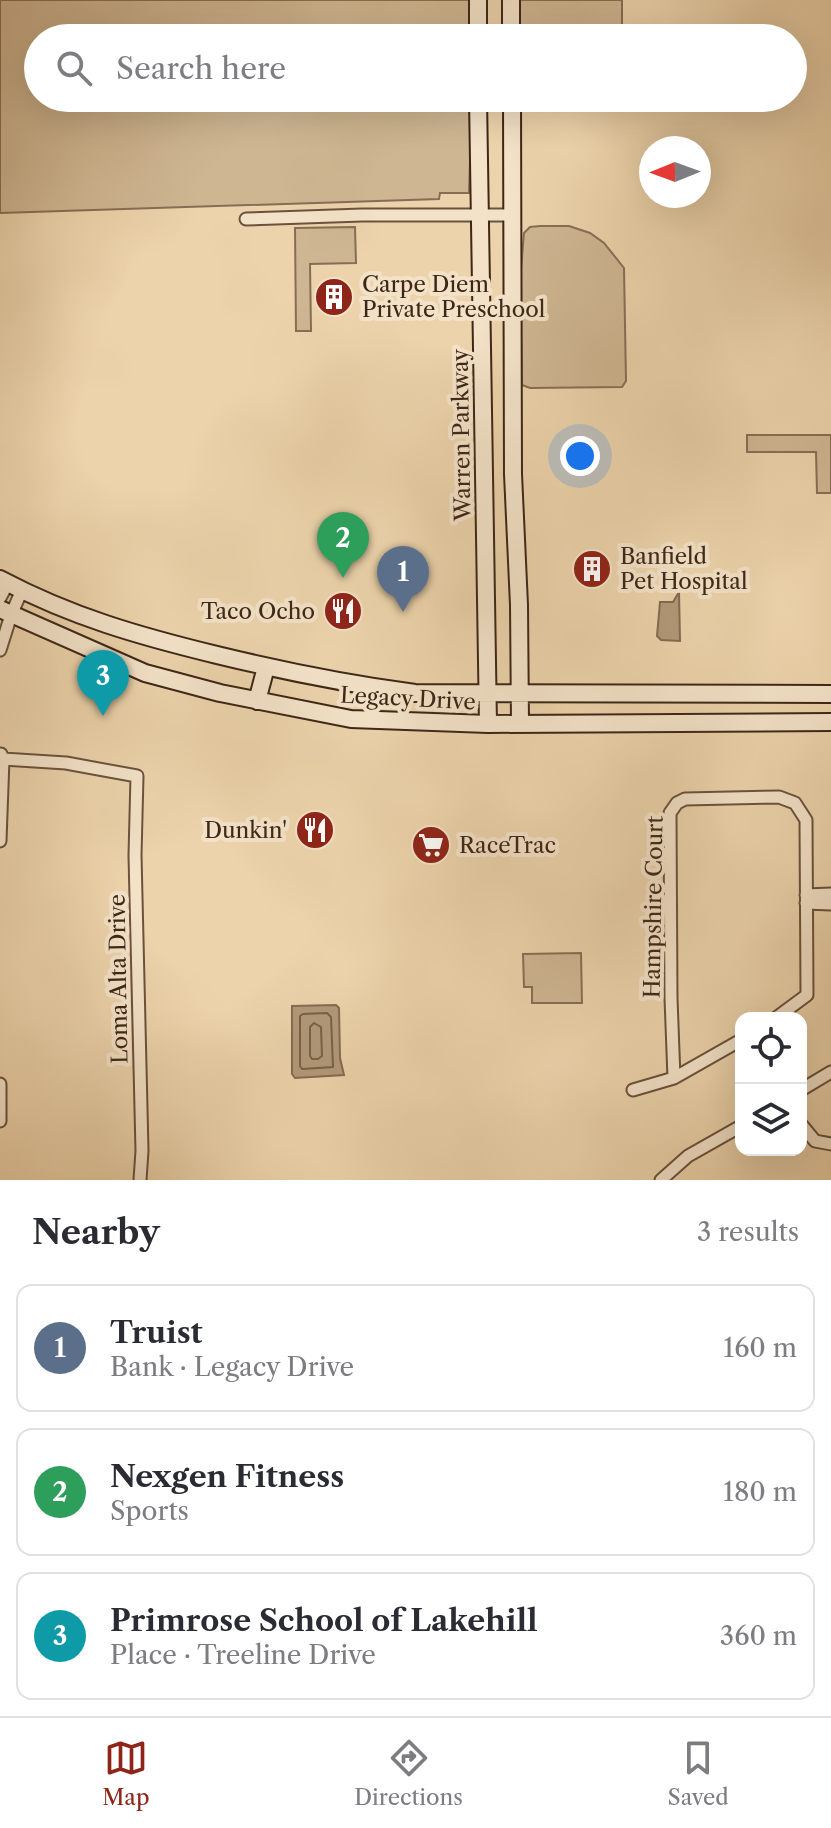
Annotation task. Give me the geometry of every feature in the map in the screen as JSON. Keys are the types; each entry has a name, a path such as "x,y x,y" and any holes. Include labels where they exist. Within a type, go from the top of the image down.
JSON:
{"main road":[{"path":"478,0 478,24"},
{"path":"511,0 511,24"},
{"name":"Warren Parkway","path":"478,112 488,724"},
{"path":"512,112 513,474 520,618 520,723"},
{"path":"484,472 513,474"},
{"name":"Legacy Drive","path":"8,587 94,622 266,667 415,693 831,694"},
{"name":"Legacy Drive","path":"5,612 145,673 257,701 351,719 488,724 831,722"},
{"path":"257,701 266,667"},
{"path":"764,723 765,694"}],"street":[{"path":"246,219 512,215"},
{"path":"0,650 8,587"},
{"path":"0,841 1,756"},
{"name":"Loma Alta Drive","path":"1,756 66,763 137,776 135,855 142,1151 140,1180"},
{"name":"Hampshire Court","path":"674,1078 670,813 673,807 691,798 779,797 795,803 806,820 807,995 784,1012"},
{"path":"806,899 831,894"},
{"path":"806,899 831,904"},
{"path":"633,1090 674,1078 735,1043"},
{"path":"807,1086 831,1072"},
{"path":"0,1084 0,1121"},
{"path":"661,1180 688,1156 735,1129"},
{"path":"807,1131 815,1141 831,1144"}],"shaded area":[{"path":"0,0 471,0 471,24 24,24 24,112 472,112 469,193 440,193 439,199 0,213"},
{"path":"517,0 622,0 622,24 517,24"},
{"path":"569,226 590,233 604,243 624,268 626,381 622,387 530,388 522,385 520,281 524,233 530,227"},
{"path":"355,227 356,263 310,264 311,331 296,331 295,228"},
{"path":"747,435 831,435 831,493 817,493 816,452 747,452"},
{"path":"581,953 582,1003 532,1003 532,987 524,987 523,954"}],"water":[{"path":"679,592 680,641 661,640 657,636 660,602 673,602"},
{"path":"336,1005 339,1008 340,1058 344,1075 295,1078 292,1074 292,1006"}],"place":[{"name":"Carpe Diem Private Preschool","path":"334,297"},
{"name":"Banfield Pet Hospital","path":"592,569"},
{"name":"Nexgen Fitness","path":"343,578"},
{"name":"Taco Ocho","path":"343,611"},
{"name":"Truist","path":"403,612"},
{"name":"Primrose School of Lakehill","path":"103,716"},
{"name":"Dunkin'","path":"315,830"},
{"name":"RaceTrac","path":"431,845"}]}
